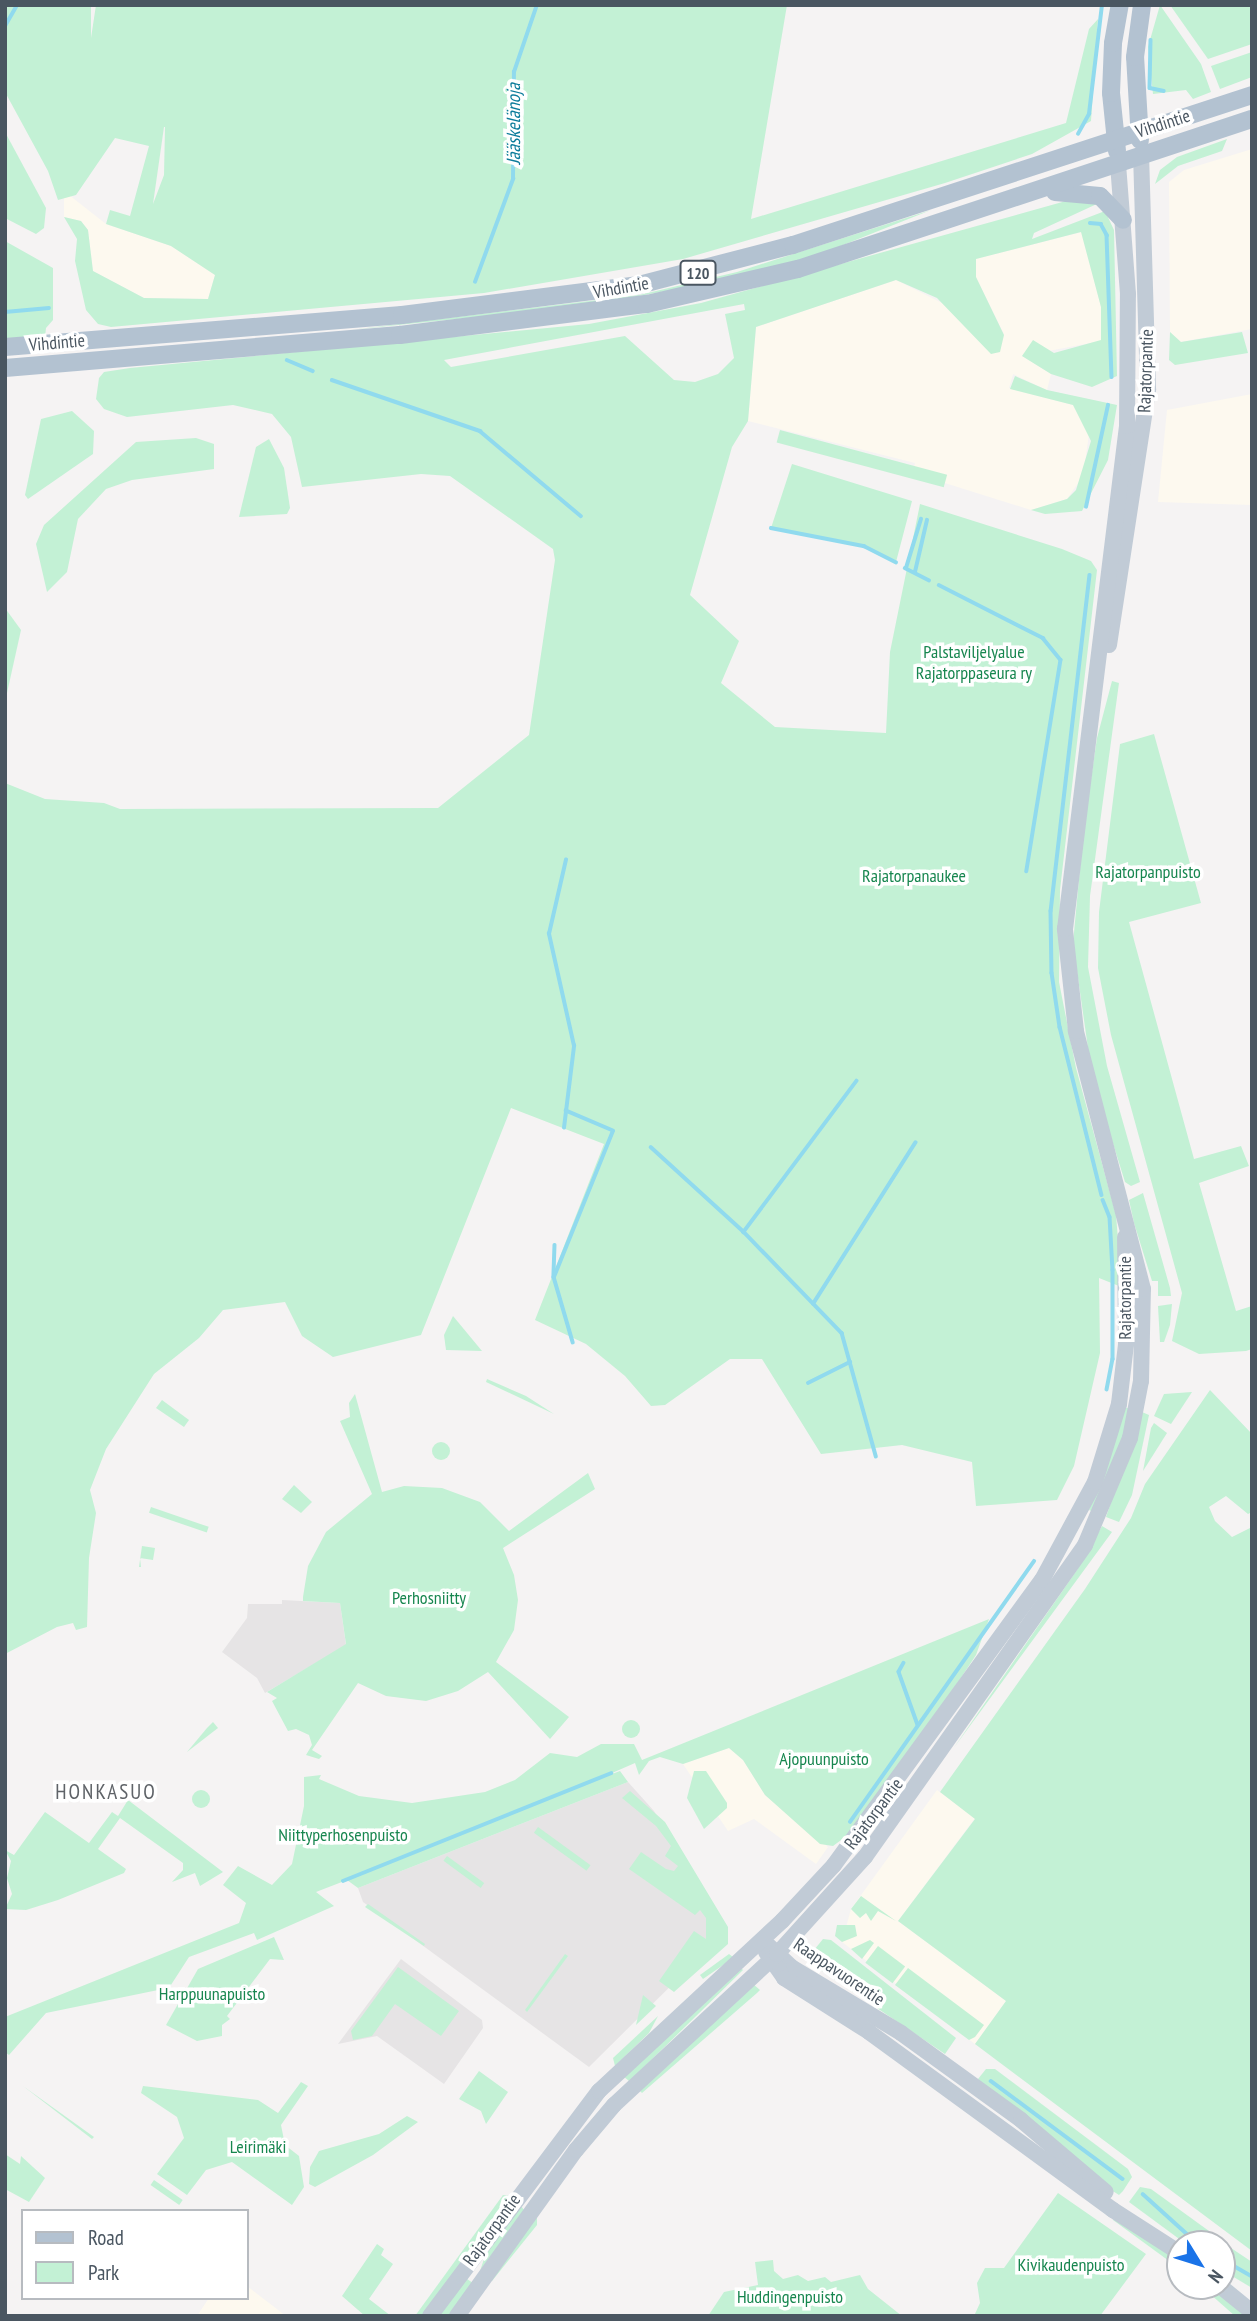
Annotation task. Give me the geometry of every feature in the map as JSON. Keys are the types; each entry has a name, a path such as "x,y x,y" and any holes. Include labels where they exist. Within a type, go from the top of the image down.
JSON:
{"main road":[{"name":"Rajatorpantie","path":"457,2316 576,2150 614,2105 773,1957 851,1876 1037,1618 1099,1519 1130,1438 1141,1381 1143,1289 1076,1031 1066,954 1070,869 1127,426 1123,220 1111,93 1120,5"},
{"name":"Rajatorpantie","path":"1089,733 1103,679 1147,401 1141,158 1135,57 1142,5"},
{"name":"Vihdintie","path":"5,347 402,315 639,285 734,263 1252,95"},
{"name":"Vihdintie","path":"5,368 400,335 647,304 799,269 1141,158 1252,119"},
{"path":"1027,195 1092,193 1106,200 1123,220"},
{"name":"Rajatorpantie","path":"430,2316 599,2091 763,1939 826,1875 885,1800 1042,1580 1082,1511 1106,1452 1123,1380 1125,1213"},
{"name":"Raappavuorentie","path":"763,1939 784,1978 870,2032 1113,2210 1166,2243"},
{"path":"1236,2288 1252,2298"},
{"path":"1236,2299 1252,2312"}],"shaded area":[{"path":"1252,149 1252,329 1180,342 1170,332 1169,182 1184,170"},
{"path":"64,191 106,224 171,246 215,275 208,299 144,298 93,271 88,230 81,221 64,217"},
{"path":"1082,232 1101,307 1101,341 1022,356 1051,374 1047,390 1013,374 1009,388 1073,405 1089,434 1083,476 1067,499 1031,510 913,473 915,463 748,421 756,327 896,280 1004,334 976,277 975,259"},
{"path":"1252,394 1252,505 1158,502 1167,410"},
{"path":"282,1600 340,1603 346,1645 265,1693 257,1678 222,1652 247,1618 248,1604 282,1604"},
{"path":"729,1748 743,1760 765,1795 828,1847 816,1864 754,1819 728,1831 683,1764"},
{"path":"628,1782 654,1811 722,1922 722,1935 589,2067 363,1902 358,1888"},
{"path":"937,1790 975,1818 898,1921 1006,2001 975,2044 842,1942 851,1909"},
{"path":"401,1959 482,2020 483,2028 444,2084 377,2036 338,2044"},
{"path":"248,2287 286,2316 197,2316 208,2300 248,2300"}],"green space":[{"path":"5,5 91,5 91,38 96,5 787,5 751,219 1066,123 1089,29 1098,19 1091,121 1032,154 945,183 683,259 484,293 111,327 98,324 86,310 75,261 77,239 64,217 81,221 88,230 93,271 144,298 208,299 215,275 171,246 106,224 110,210 130,216 149,146 115,138 76,195 58,200 48,171 5,92","holes":["165,127 164,175 153,204"]},
{"path":"1160,5 1201,64 1211,92 1193,99 1186,90 1153,94 1148,47"},
{"path":"1170,5 1252,5 1252,44 1208,59"},
{"path":"1252,52 1252,77 1220,89 1211,66"},
{"path":"5,132 46,208 44,228 36,234 5,218"},
{"path":"1227,139 1222,151 1178,166 1155,184 1160,170 1177,157"},
{"path":"1073,199 1099,203 1034,233 1032,239 1105,211 1114,230 1117,376 1092,387 1051,374 1022,356 1033,340 1054,353 1101,340 1101,307 1081,232 976,259 976,277 1004,335 1000,352 991,354 937,298 896,280 756,327 748,421 732,447 690,595 739,641 721,683 775,727 886,733 890,652 920,504 1062,549 1091,561 1097,570 1060,890 1059,982 1076,1068 1116,1215 1120,1264 1119,1286 1099,1278 1100,1353 1074,1466 1057,1500 976,1506 972,1462 902,1445 821,1454 762,1359 730,1359 665,1405 651,1406 625,1376 586,1344 535,1320 604,1144 511,1108 421,1335 333,1357 302,1336 285,1302 223,1310 199,1338 154,1374 106,1449 90,1490 96,1513 89,1558 87,1627 76,1630 73,1623 57,1627 5,1654 5,783 45,799 104,803 120,809 438,808 529,735 555,560 553,549 450,476 421,474 302,487 291,437 272,414 233,405 127,417 104,409 96,399 99,378 104,372 130,368 589,324 701,303","holes":["744,304 745,310 725,314 734,358 718,374 695,382 674,380 625,336 451,367 444,360"]},
{"path":"931,210 818,255 699,285 584,306 350,330 639,295 737,272"},
{"path":"5,241 53,268 53,320 46,328 45,337 5,340"},
{"path":"1170,332 1181,342 1242,332 1248,353 1175,365 1169,360"},
{"path":"1015,376 1047,390 1117,405 1108,460 1082,511 1045,514 1031,510 1067,499 1076,490 1091,441 1073,405 1010,389"},
{"path":"72,411 94,431 93,454 28,499 25,495 41,419"},
{"path":"780,430 947,475 944,487 777,443"},
{"path":"196,438 214,444 214,469 132,480 106,489 78,519 67,572 47,592 36,544 44,525 136,442"},
{"path":"269,439 284,468 290,508 287,514 239,517 256,447"},
{"path":"792,464 912,501 896,562 864,546 771,528"},
{"path":"5,608 21,630 5,702"},
{"path":"1112,681 1119,683 1090,896 1088,967 1107,1066 1140,1182 1131,1186 1125,1182 1092,1076 1073,943 1084,826 1097,738"},
{"name":"Rajatorpanpuisto","path":"1154,734 1201,903 1129,922 1194,1159 1241,1146 1249,1166 1199,1183 1236,1311 1252,1306 1252,1349 1246,1351 1199,1354 1172,1341 1182,1293 1111,1035 1098,968 1099,912 1120,744"},
{"path":"1143,1193 1171,1296 1158,1296 1158,1281 1152,1281 1134,1223 1129,1200"},
{"path":"1172,1304 1170,1325 1164,1342 1160,1342 1158,1306"},
{"path":"453,1316 482,1351 446,1350 444,1335"},
{"path":"487,1379 526,1396 554,1414 486,1382"},
{"path":"1210,1390 1252,1434 1252,1512 1248,1514 1226,1496 1209,1507 1215,1521 1232,1537 1252,1527 1252,2251 1236,2239 1236,2230 1224,2230 975,2044 1006,2001 898,1921 975,1819 940,1792 1085,1589 1131,1518 1145,1484"},
{"path":"1192,1392 1171,1424 1154,1416 1164,1394"},
{"name":"Perhosniitty","path":"355,1394 382,1492 404,1486 442,1488 480,1502 509,1531 588,1473 595,1489 503,1548 514,1575 518,1600 514,1630 496,1662 569,1717 550,1739 488,1672 458,1691 426,1701 386,1696 358,1683 312,1750 322,1756 319,1759 306,1755 312,1745 309,1735 296,1729 288,1731 272,1701 277,1698 267,1692 346,1644 340,1603 303,1601 303,1597 308,1566 326,1532 372,1494 340,1421 350,1417 349,1403"},
{"path":"162,1400 189,1420 184,1427 156,1408"},
{"path":"1124,1407 1131,1409 1127,1427 1096,1513 1089,1510"},
{"path":"1142,1412 1149,1415 1132,1495 1119,1522 1106,1517"},
{"path":"1154,1423 1167,1433 1143,1471 1151,1428"},
{"path":"441,1442 447,1445 450,1451 447,1457 441,1460 435,1457 432,1451 435,1445"},
{"path":"294,1485 312,1502 301,1513 282,1499"},
{"path":"151,1507 209,1527 207,1533 149,1513"},
{"path":"1102,1526 1112,1532 953,1749 1077,1570"},
{"path":"142,1546 155,1548 153,1560 140,1558"},
{"path":"989,1619 976,1655 935,1717 856,1829 833,1846 820,1844 765,1795 743,1760 729,1748 683,1764 660,1757 649,1761 639,1775 635,1763 596,1780 620,1771 628,1782 358,1888 347,1880 316,1892 334,1906 257,1940 254,1933 189,1957 169,1988 173,1995 165,1997 163,1989 46,2013 9,2055 5,2052 5,2017 239,1923 246,1903 223,1885 238,1866 272,1885 292,1864 304,1806 304,1777 321,1775 319,1779 359,1796 412,1803 485,1792 515,1780 550,1753 577,1757 601,1744 634,1744 642,1760"},
{"path":"631,1720 637,1723 640,1729 637,1735 631,1738 625,1735 622,1729 625,1723"},
{"path":"213,1722 218,1728 187,1752 207,1728"},
{"path":"694,1771 706,1771 727,1803 727,1808 704,1829 687,1798"},
{"path":"201,1790 207,1793 210,1799 207,1805 201,1808 195,1805 192,1799 195,1793"},
{"path":"630,1791 665,1822 728,1927 728,1944 674,1992 659,1981 694,1931 706,1939 706,1918 700,1910 695,1915 629,1869 641,1852 666,1869 674,1871 678,1866 665,1856 671,1846 656,1826 622,1798"},
{"path":"128,1800 223,1872 200,1886 195,1873 172,1882 183,1870 183,1863 120,1818 98,1849 126,1869 124,1873 26,1910 5,1909 12,1894 7,1878 11,1861 5,1850 14,1855 45,1812 89,1843 112,1812 118,1816"},
{"path":"538,1827 591,1865 586,1871 534,1833"},
{"path":"447,1856 484,1883 481,1888 443,1861"},
{"path":"861,1896 896,1921 878,1911 871,1921 866,1913 860,1918 851,1909"},
{"path":"368,1904 425,1944 424,1946 365,1907"},
{"path":"837,1925 855,1925 857,1936 842,1942 835,1936"},
{"name":"Harppuunapuisto","path":"274,1937 284,1960 270,1959 227,2016 230,2019 222,2025 222,2036 197,2041 166,2025 198,1969"},
{"path":"823,1939 831,1940 956,2038 945,2054 806,1960"},
{"path":"870,1940 874,1943 862,1959 851,1949"},
{"path":"878,1946 905,1966 893,1983 865,1963"},
{"path":"565,1954 568,1956 527,2012 525,2010"},
{"path":"729,1954 733,1957 729,1961 703,1979 700,1975"},
{"path":"398,1967 459,2011 441,2036 395,2004 372,2036 353,2040 351,2031"},
{"path":"740,1967 743,1970 637,2074 629,2081 623,2076"},
{"path":"908,1968 984,2025 975,2037 969,2040 895,1985"},
{"path":"753,1984 760,1990 757,1993 642,2093 639,2090"},
{"path":"643,1995 656,2006 636,2025"},
{"path":"658,2016 649,2033 615,2066 613,2058"},
{"path":"986,2069 995,2069 1128,2169 1132,2177 1123,2191 1119,2195 1108,2188 982,2085 978,2079"},
{"path":"479,2071 508,2092 486,2124 481,2111 459,2099"},
{"name":"Leirimäki","path":"301,2082 308,2086 281,2125 285,2145 299,2156 304,2187 292,2205 232,2162 206,2170 187,2195 157,2174 184,2138 177,2117 141,2093 143,2086 258,2100 278,2113"},
{"path":"23,2086 94,2137 92,2139"},
{"path":"407,2116 418,2122 373,2155 315,2187 309,2184 310,2167 319,2151 379,2134"},
{"path":"5,2154 20,2164 21,2156 45,2178 29,2202 5,2189"},
{"path":"154,2180 183,2200 179,2205 151,2185"},
{"path":"1140,2187 1151,2189 1208,2230 1167,2230 1129,2202"},
{"name":"Kivikaudenpuisto","path":"1058,2193 1146,2254 1100,2316 974,2316 980,2303 977,2283 985,2268 1004,2268"},
{"path":"503,2195 509,2196 423,2316 415,2316"},
{"path":"521,2206 524,2210 480,2271 489,2244"},
{"path":"537,2215 537,2225 492,2281 491,2279"},
{"path":"1116,2216 1166,2251 1166,2259 1113,2220"},
{"path":"377,2244 384,2249 381,2255 393,2264 369,2299 391,2316 365,2316 342,2296"},
{"path":"1236,2251 1252,2262 1252,2288 1236,2278"},
{"name":"Huddingenpuisto","path":"773,2260 774,2271 783,2279 798,2275 808,2281 825,2277 831,2282 860,2275 868,2289 902,2316 708,2316 724,2292 758,2285 755,2262"},
{"path":"467,2279 473,2283 450,2316 438,2316"},
{"path":"1217,2300 1229,2300 1248,2316 1235,2316"}],"waterway":[{"path":"5,26 17,5"},
{"name":"Jääskelänoja","path":"475,282 513,179 514,72 537,5"},
{"path":"1078,134 1089,114 1102,5"},
{"path":"1151,40 1150,88 1164,91"},
{"path":"1090,223 1101,224 1107,235 1112,377"},
{"path":"5,312 49,308"},
{"path":"287,360 313,371"},
{"path":"332,380 480,431 581,516"},
{"path":"1086,507 1108,405"},
{"path":"906,568 921,519"},
{"path":"915,572 927,520"},
{"path":"771,528 864,546 896,562"},
{"path":"905,568 929,580"},
{"path":"1090,575 1051,911 1052,973 1060,1027 1102,1195"},
{"path":"939,585 1043,638 1061,660 1027,871"},
{"path":"564,1128 574,1046 549,934 566,860"},
{"path":"857,1081 744,1232 842,1333 876,1456"},
{"path":"554,1277 613,1131 566,1111"},
{"path":"813,1304 915,1143"},
{"path":"651,1147 744,1232"},
{"path":"1103,1200 1110,1217 1113,1270 1113,1359 1107,1389"},
{"path":"555,1245 554,1277 573,1342"},
{"path":"808,1383 850,1362"},
{"path":"850,1822 1034,1561"},
{"path":"904,1663 899,1672 918,1725"},
{"path":"343,1881 611,1773"},
{"path":"991,2081 1123,2179"},
{"path":"1143,2194 1183,2230"},
{"path":"1236,2267 1252,2276"}],"district":[{"name":"HONKASUO","path":"106,1792"}],"park label":[{"name":"Palstaviljelyalue Rajatorppaseura ry","path":"974,663"},
{"name":"Rajatorpanaukee","path":"914,876"},
{"name":"Ajopuunpuisto","path":"824,1759"},
{"name":"Niittyperhosenpuisto","path":"343,1835"}]}
